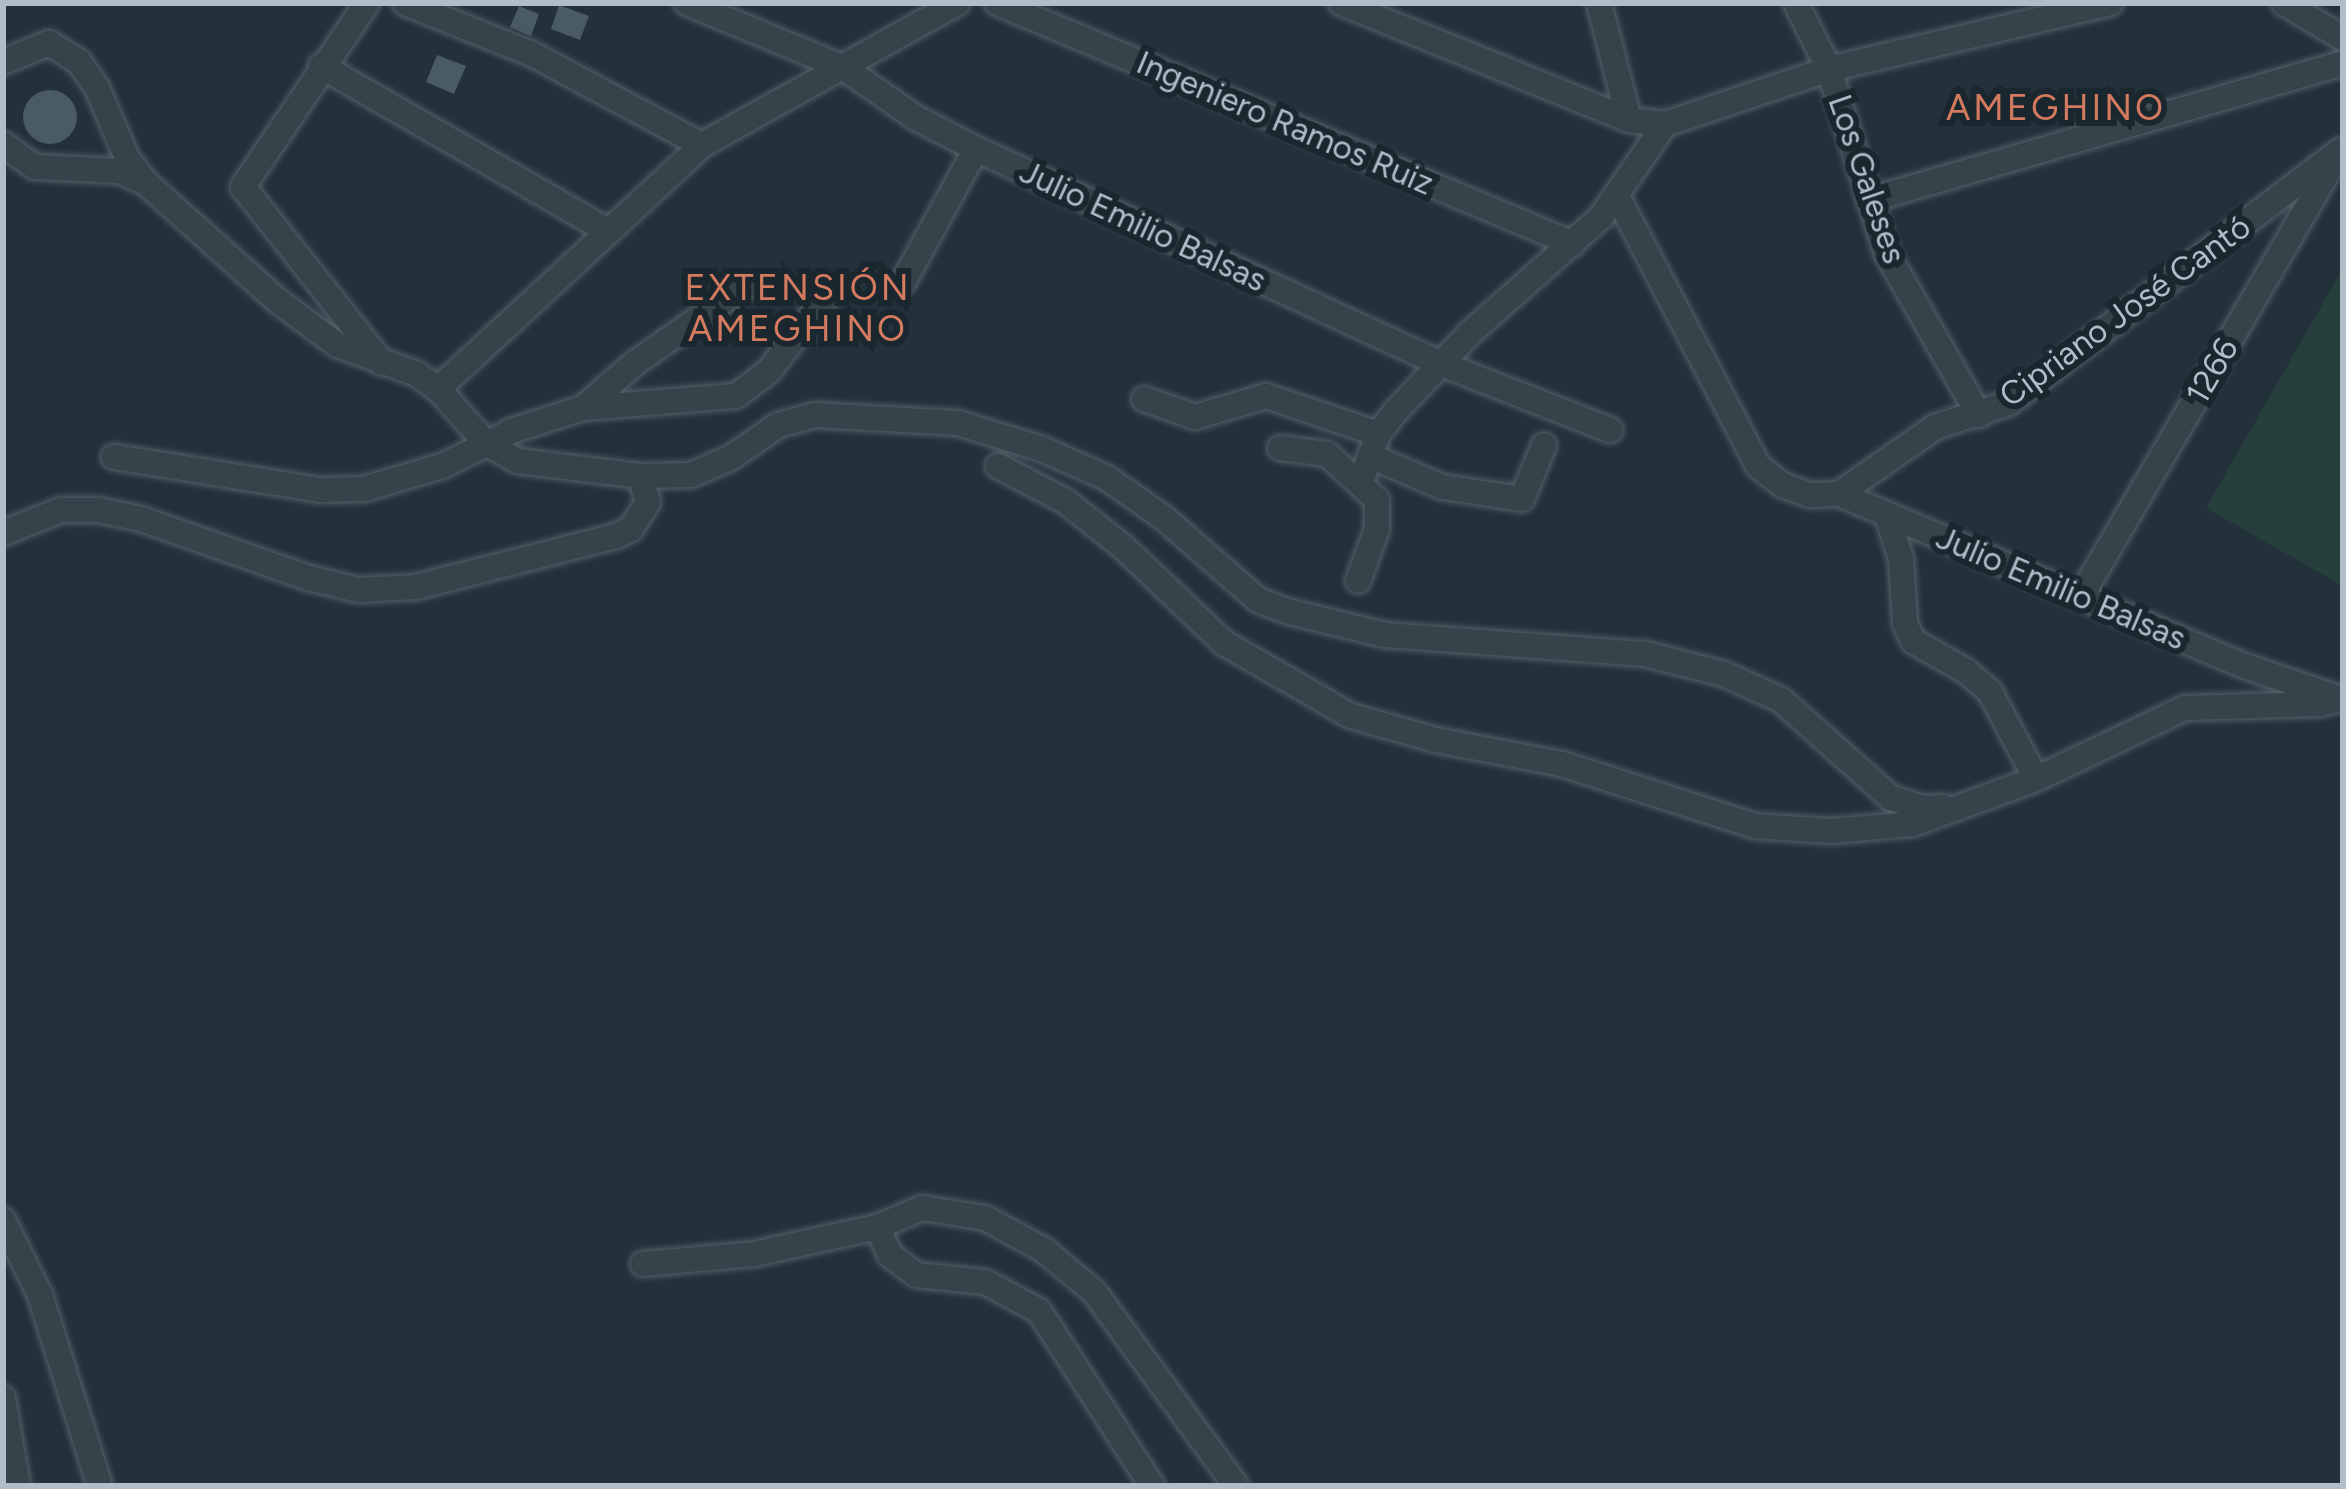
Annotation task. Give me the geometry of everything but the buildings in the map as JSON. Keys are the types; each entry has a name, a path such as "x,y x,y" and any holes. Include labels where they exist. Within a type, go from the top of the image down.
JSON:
{"street":[{"path":"367,3 242,187 382,363"},
{"path":"404,3 532,54 702,145"},
{"name":"Julio Emilio Balsas","path":"687,3 844,68 916,118 976,149 1439,363 1610,430"},
{"path":"438,388 702,145 957,3"},
{"name":"Ingeniero Ramos Ruiz","path":"997,3 1573,244"},
{"path":"1341,3 1629,120 1665,124 1829,69 2110,3"},
{"path":"1399,3 1406,30"},
{"path":"1599,3 1629,120"},
{"name":"Los Galeses","path":"1796,3 1829,69 1886,252 1979,415"},
{"path":"2284,3 2343,38"},
{"path":"3,62 49,44 79,62 97,88 127,158 146,182 278,301 353,355 438,388 487,444 518,461 640,476 691,475 732,458 778,425 815,415 958,423 1042,449 1107,478 1164,518 1258,600 1385,635 1603,650 1724,674 1780,700 1892,798 1924,808 1963,806"},
{"path":"1869,200 2343,63"},
{"path":"321,66 608,231"},
{"path":"1360,482 1374,445 1439,363 1573,244 1617,196 1665,124"},
{"path":"3,144 35,167 120,171 146,182"},
{"name":"Cipriano José Cantó","path":"1840,494 1935,427 2009,403 2342,148"},
{"name":"1266","path":"2081,596 2342,148"},
{"path":"904,280 976,149"},
{"name":"Julio Emilio Balsas","path":"1617,196 1758,466 1782,485 1810,495 1840,494 2245,666 2341,698"},
{"path":"583,408 635,363 747,285"},
{"path":"114,458 320,490 364,489 442,466 583,408 736,396 768,372 832,289"},
{"path":"1144,399 1195,417 1266,396 1374,445 1442,488 1522,499 1544,445"},
{"path":"1280,448 1327,454 1377,500 1379,511 1358,581"},
{"path":"998,466 1066,501 1123,547 1224,643 1351,716 1436,740 1562,764 1755,826 1831,831 1913,824 2036,779 2185,708 2321,704 2341,698"},
{"path":"3,532 61,510 98,510 141,519 210,547 358,590 416,587 631,529 648,502 640,476"},
{"path":"1887,515 1901,559 1905,623 1913,641 1966,671 1990,692 2036,779"},
{"path":"643,1264 738,1257 877,1227 922,1208 986,1218 1043,1250 1095,1294 1236,1486"},
{"path":"3,1220 40,1294 100,1486"},
{"path":"877,1227 890,1255 917,1275 985,1282 1039,1311 1152,1486"},
{"path":"3,1398 18,1486"}],"green space":[{"path":"2343,268 2343,586 2206,508"}],"district":[{"name":"AMEGHINO","path":"2056,108"},
{"name":"EXTENSIÓN AMEGHINO","path":"798,308"}]}
